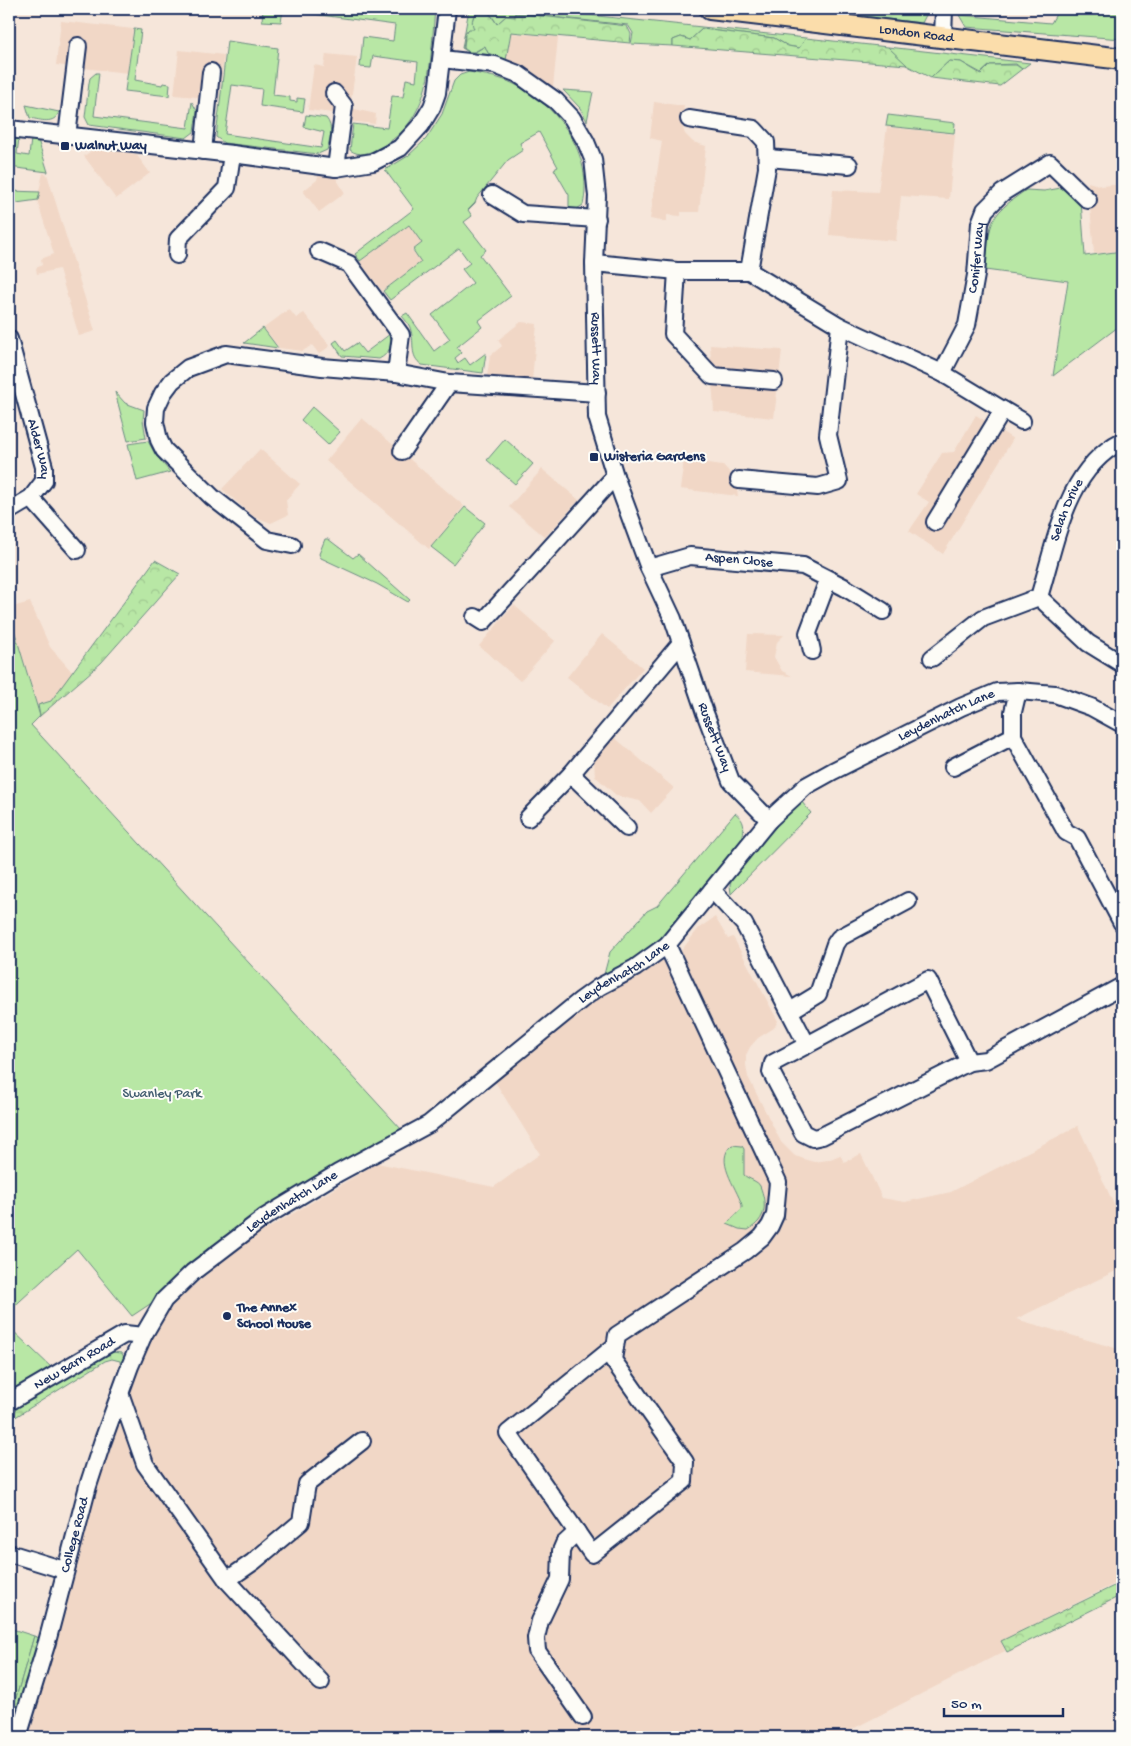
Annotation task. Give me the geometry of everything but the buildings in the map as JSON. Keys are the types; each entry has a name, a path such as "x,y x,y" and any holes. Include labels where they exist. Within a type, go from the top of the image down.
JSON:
{"main road":[{"name":"London Road","path":"710,9 1122,59"}],"street":[{"path":"9,129 232,154 336,168 373,162 388,156 407,142 421,125 432,107 437,92 447,9"},
{"path":"943,37 944,9"},
{"path":"67,136 78,46"},
{"name":"Russett Way","path":"442,59 495,65 518,74 556,101 572,118 593,159 597,219 594,263 597,417 615,476 649,568 681,643 732,780 769,820"},
{"path":"203,151 211,72"},
{"path":"334,94 344,106 336,168"},
{"path":"689,119 754,129 766,142 768,158 749,271"},
{"path":"177,255 178,239 227,188 232,154"},
{"path":"768,158 849,165"},
{"name":"Conifer Way","path":"942,373 967,325 976,275 980,223 990,203 1050,163 1088,200"},
{"path":"492,195 523,214 597,219"},
{"path":"319,252 348,264 401,335 396,373"},
{"path":"594,263 678,271 749,271 840,326 942,373 1022,421"},
{"path":"678,271 673,334 712,376 774,381"},
{"path":"739,480 818,487 839,481 828,435 840,326"},
{"name":"Alder Way","path":"9,339 44,468 44,481 31,498 9,511"},
{"path":"292,545 267,540 212,497 164,450 159,440 155,422 156,408 163,393 172,381 188,368 226,354 322,367 396,373 450,383 597,393"},
{"path":"402,451 450,383"},
{"path":"935,522 1003,410"},
{"name":"Selah Drive","path":"1039,597 1067,505 1077,484 1097,459 1122,441"},
{"path":"475,617 483,622 615,476"},
{"name":"Alder Way","path":"31,498 77,550"},
{"name":"Aspen Close","path":"649,568 690,556 803,566 844,587 883,611"},
{"path":"812,651 808,633 828,580"},
{"path":"932,658 983,618 1039,597 1088,643 1122,664"},
{"path":"528,818 571,774 681,643"},
{"path":"1018,690 1013,712 1013,736 1066,832 1077,838 1122,923"},
{"name":"Leydenhatch Lane","path":"143,1336 164,1300 175,1289 193,1272 265,1217 338,1173 429,1124 580,1000 599,987 635,968 667,945 769,820 806,786 961,706 997,692 1018,690 1055,694 1091,707 1122,724"},
{"path":"953,767 1013,736"},
{"path":"571,774 626,828"},
{"path":"712,890 744,924 807,1045"},
{"path":"790,1011 818,994 835,944 839,938 908,901"},
{"path":"615,1346 508,1433 592,1554 684,1481 685,1462 613,1360 617,1335 745,1251 766,1232 775,1215 778,1182 667,945"},
{"path":"969,1062 928,980 773,1063 771,1072 803,1133 813,1138 822,1136 969,1062 986,1060 1122,986"},
{"name":"New Barn Road","path":"9,1402 125,1334 143,1336"},
{"name":"College Road","path":"18,1737 47,1642 64,1570 88,1486 120,1393 143,1336"},
{"path":"120,1393 145,1464 228,1580 321,1682"},
{"path":"228,1580 294,1530 304,1517 307,1484 362,1441"},
{"path":"577,1532 564,1544 561,1551 560,1579 540,1621 536,1638 536,1651 582,1717"},
{"path":"9,1553 64,1570"}],"shaded area":[{"path":"61,21 133,29 128,73 56,65"},
{"path":"511,33 558,37 553,87 506,60"},
{"path":"179,50 224,55 219,99 174,95"},
{"path":"326,54 357,57 350,108 376,114 375,124 348,121 349,115 308,110 314,65 324,67"},
{"path":"654,102 684,106 681,123 685,134 693,142 706,146 699,212 681,212 681,216 667,215 667,222 650,219 662,141 650,138"},
{"path":"887,127 955,134 949,199 901,196 896,241 829,235 833,190 878,192"},
{"path":"94,149 136,154 150,173 116,199 84,156"},
{"path":"43,173 47,174 95,331 79,336 59,269 37,274 36,268 42,265 41,259 54,254 37,200"},
{"path":"318,176 336,178 345,193 319,212 303,191 317,180"},
{"path":"1088,182 1102,186 1122,184 1122,250 1094,254"},
{"path":"409,225 422,243 412,250 421,262 382,291 360,262"},
{"path":"289,309 296,318 304,313 330,346 319,354 312,345 303,351 279,348 264,328"},
{"path":"521,322 537,324 532,381 487,376 490,356 502,346 498,340"},
{"path":"710,345 782,350 774,418 714,412"},
{"path":"976,415 1013,439 943,554 909,531 929,502 916,494 942,453 954,452"},
{"path":"362,418 464,506 429,549 326,461"},
{"path":"260,449 300,484 286,500 288,515 271,523 253,516 222,489"},
{"path":"684,460 723,465 735,478 738,496 680,489"},
{"path":"542,469 579,500 545,537 509,507"},
{"path":"30,602 50,647 73,673 51,701 37,705 9,611 9,608"},
{"path":"514,605 555,641 520,681 479,646"},
{"path":"602,634 643,668 607,709 567,677"},
{"path":"748,634 784,635 777,642 774,657 782,671 792,676 745,672"},
{"path":"614,737 674,788 651,813 640,801 617,796 595,776 594,761"},
{"path":"715,917 728,939 733,937 778,1021 774,1028 758,1038 750,1047 746,1055 746,1065 748,1077 781,1142 795,1156 814,1162 828,1160 840,1155 844,1162 861,1154 882,1198 905,1202 951,1192 1078,1126 1122,1222 1122,1268 1016,1319 1122,1350 1122,1580 1001,1641 1005,1651 837,1737 28,1737 98,1478 137,1362 174,1302 247,1241 377,1163 494,1187 540,1154 494,1080 586,1002 622,980 681,951 699,928"}],"green space":[{"path":"263,9 435,9 432,49 425,88 419,106 410,122 397,136 376,150 361,154 350,150 353,124 387,128 392,96 403,97 406,79 416,81 418,62 373,56 371,68 360,67 363,37 393,41 395,25 283,10 281,22 262,21"},
{"path":"469,9 531,9 806,38 800,48 788,46 774,38 702,29 690,40 681,37 673,40 673,46 631,44 633,33 628,25 515,13 515,17 506,16 497,24 492,16 482,11 473,17 475,29 466,31 463,48 474,53 485,46 488,53 492,55 470,53 462,48"},
{"path":"800,9 929,9 922,23"},
{"path":"1059,9 1122,9 1122,39 966,27 959,15 1051,23"},
{"path":"482,11 490,14 497,24 506,16 515,17 515,13 627,26 631,34 630,43 511,32 506,60 488,53 485,46 472,52 464,48 465,34 469,29 474,29 473,18"},
{"path":"134,29 141,30 135,80 162,85 163,83 170,84 169,96 125,91"},
{"path":"702,29 774,38 788,46 799,48 806,38 888,47 907,65 673,46 673,40 681,37 690,40"},
{"path":"227,41 278,48 273,95 290,97 290,101 297,102 297,98 305,99 303,112 260,106 262,89 232,85 225,134 321,148 324,132 304,127 306,115 326,118 331,129 327,150 318,154 224,143 216,137"},
{"path":"888,47 1030,63 1022,69 1016,64 990,65 981,73 961,62 949,61 931,78 906,65"},
{"path":"949,61 961,62 981,74 990,65 1016,65 1022,69 1000,86 931,78"},
{"path":"469,72 492,76 514,84 530,93 545,105 558,118 578,150 585,186 583,205 575,210 569,209 569,195 554,169 558,167 539,132 520,143 523,150 508,160 468,210 472,216 464,222 486,250 480,255 511,296 478,321 482,327 457,347 461,353 455,358 458,363 465,358 470,365 486,353 483,373 422,365 415,358 410,329 402,316 407,313 434,351 450,339 432,315 473,283 462,269 470,263 459,248 390,300 383,291 421,262 413,250 422,243 409,225 360,261 355,254 414,209 385,170 408,156 426,139 442,114 454,81 460,75"},
{"path":"99,73 94,116 188,128 192,102 197,111 194,132 186,138 89,125 85,117 89,83 90,78"},
{"path":"563,90 593,92 587,121 580,108"},
{"path":"26,105 59,112 51,120 30,118"},
{"path":"888,115 955,123 954,133 886,126"},
{"path":"9,137 19,138 17,154 29,156 31,139 38,140 48,172 9,167"},
{"path":"9,187 11,191 40,192 38,200 9,204"},
{"path":"1061,188 1081,201 1085,256 1122,251 1122,324 1053,376 1068,281 985,270 992,223 1003,208 1026,190 1044,191"},
{"path":"263,328 278,348 244,343"},
{"path":"390,334 391,342 389,349 379,359 342,356 333,343 337,340 345,351 357,343 365,353"},
{"path":"115,392 125,403 144,410 143,420 146,438 128,441"},
{"path":"312,407 340,432 328,445 301,420"},
{"path":"505,439 533,464 515,484 487,460"},
{"path":"148,441 155,454 170,472 137,481 128,444"},
{"path":"465,507 485,523 453,564 431,547"},
{"path":"325,539 328,539 353,558 358,554 410,600 408,602 377,584 321,558 319,554"},
{"path":"155,560 180,574 101,663 40,716 38,705 51,701"},
{"name":"Swanley Park","path":"9,613 40,716 31,725 402,1130 385,1142 301,1185 207,1249 159,1298 132,1316 77,1249 9,1311"},
{"path":"801,801 811,813 731,894 730,885 736,869 788,811"},
{"path":"735,813 743,823 744,830 741,844 667,936 602,982 610,952 647,911 657,906"},
{"path":"732,1145 742,1146 744,1149 744,1175 759,1184 764,1199 762,1216 748,1230 739,1229 727,1224 742,1208 726,1166 725,1158 727,1151"},
{"path":"9,1327 53,1369 9,1395"},
{"path":"111,1352 122,1353 125,1360 121,1371 120,1361 112,1359 105,1361 9,1421 9,1410"},
{"path":"1122,1582 1122,1595 1007,1652 1001,1641"},
{"path":"9,1628 34,1636 9,1722"},
{"path":"34,1636 42,1639 14,1737 9,1737 9,1722"}],"place":[{"name":"Walnut Way","path":"65,146"},
{"name":"Wisteria Gardens","path":"594,457"},
{"name":"The Annex School House","path":"227,1316"}]}
